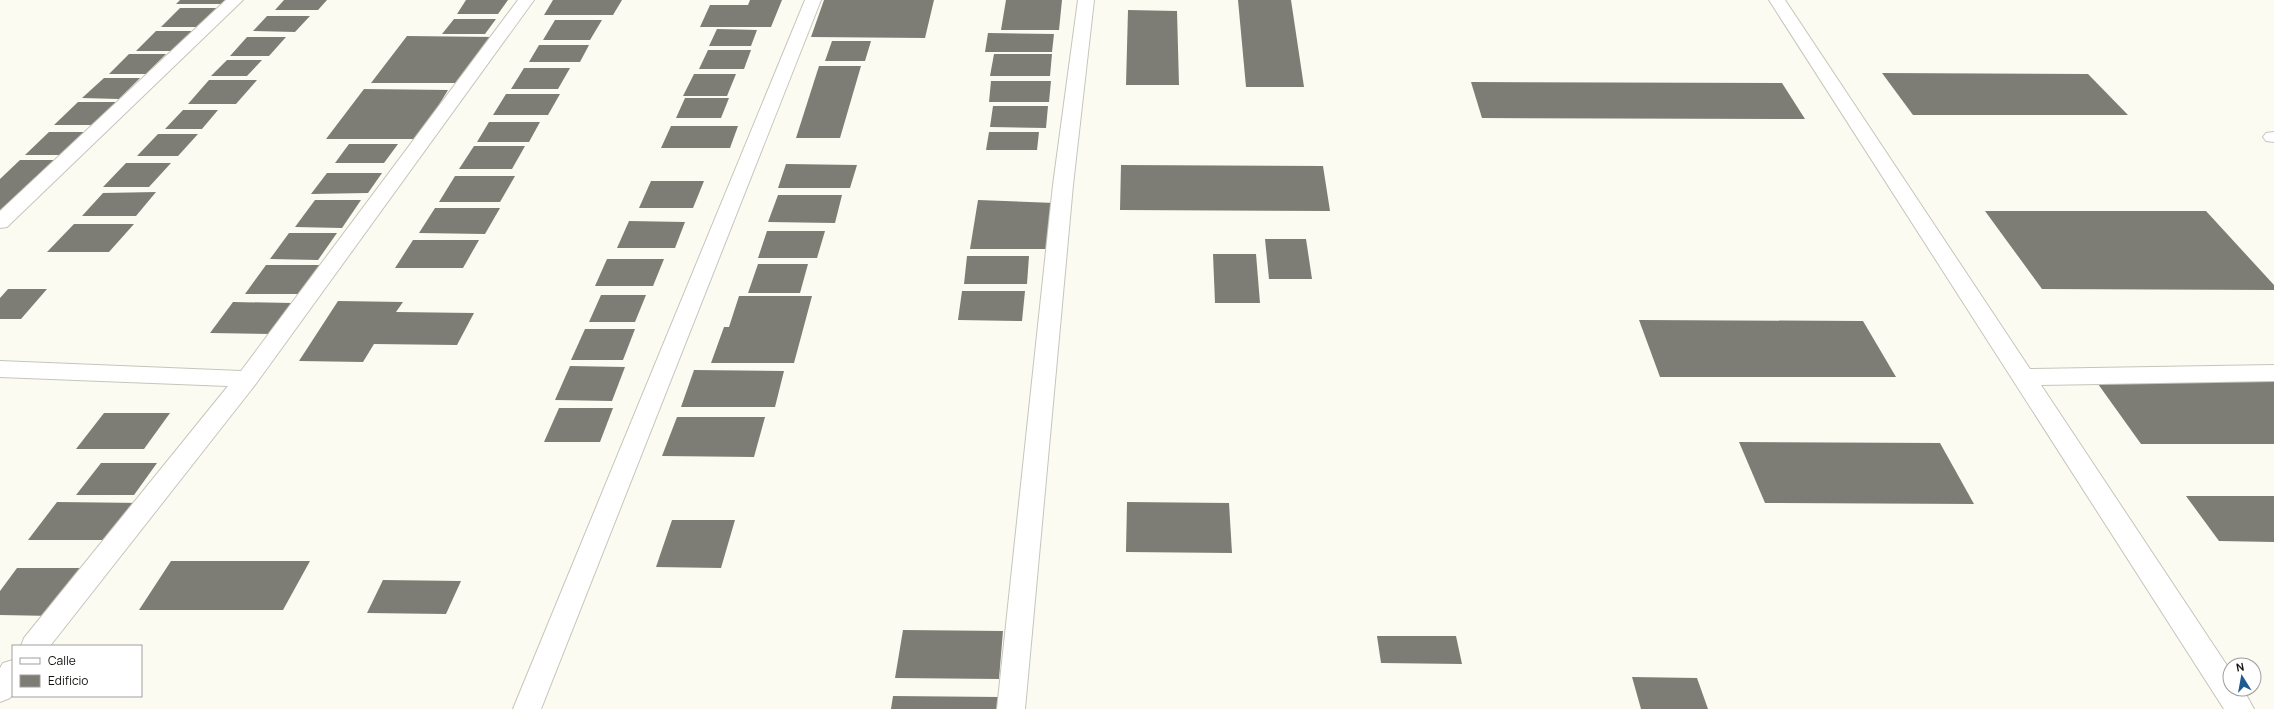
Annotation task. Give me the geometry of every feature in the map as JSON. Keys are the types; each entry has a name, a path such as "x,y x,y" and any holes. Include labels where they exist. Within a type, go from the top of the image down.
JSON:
{"street":[{"path":"0,222 235,0"},
{"path":"35,645 247,379 526,0"},
{"path":"527,709 813,0"},
{"path":"1011,709 1063,185 1086,0"},
{"path":"1777,0 2240,709"},
{"path":"0,369 247,379"},
{"path":"2023,377 2274,373"},
{"path":"0,689 12,673"}],"building":[{"path":"180,0 227,0 223,4 176,4"},
{"path":"284,0 327,0 318,10 275,10"},
{"path":"466,0 508,0 498,14 457,14"},
{"path":"553,0 622,0 613,15 544,15"},
{"path":"750,0 782,0 771,27 700,27 710,5 748,5"},
{"path":"824,0 934,0 925,38 811,37"},
{"path":"1006,0 1062,0 1059,30 1001,30"},
{"path":"1238,0 1291,0 1304,87 1246,87"},
{"path":"180,8 219,8 200,27 161,27"},
{"path":"1128,10 1177,11 1179,85 1126,85"},
{"path":"267,16 310,16 295,32 253,31"},
{"path":"454,19 496,19 485,34 442,34"},
{"path":"555,20 602,20 590,40 543,40"},
{"path":"717,29 757,30 751,46 709,46"},
{"path":"156,31 192,31 172,51 136,51"},
{"path":"988,33 1054,34 1052,52 985,52"},
{"path":"407,36 494,37 456,83 371,83"},
{"path":"247,37 286,37 269,56 230,56"},
{"path":"832,41 871,41 865,61 825,61"},
{"path":"539,45 589,45 580,62 529,62"},
{"path":"708,50 751,50 744,69 699,69"},
{"path":"129,54 166,54 146,74 109,74"},
{"path":"994,54 1052,54 1050,76 990,76"},
{"path":"227,60 262,60 247,76 211,76"},
{"path":"819,66 861,66 840,138 796,138"},
{"path":"524,68 570,68 558,89 511,89"},
{"path":"1882,73 2088,74 2128,115 1913,115"},
{"path":"694,74 736,74 727,96 683,96"},
{"path":"104,78 140,78 119,99 82,98"},
{"path":"209,80 257,80 236,104 188,104"},
{"path":"991,81 1051,81 1049,102 989,102"},
{"path":"1471,82 1782,83 1805,119 1482,118"},
{"path":"364,89 448,90 418,139 326,139"},
{"path":"506,94 560,94 548,115 493,115"},
{"path":"685,98 729,98 721,118 676,118"},
{"path":"78,102 116,102 93,125 54,125"},
{"path":"993,106 1048,106 1046,128 990,127"},
{"path":"183,110 218,110 202,129 165,129"},
{"path":"489,122 540,122 529,142 477,142"},
{"path":"671,126 738,126 730,148 661,148"},
{"path":"49,132 86,132 63,155 25,155"},
{"path":"989,132 1039,132 1037,150 986,150"},
{"path":"158,134 198,134 178,156 137,156"},
{"path":"349,144 398,144 384,163 335,163"},
{"path":"474,146 525,146 512,169 459,169"},
{"path":"20,160 60,160 9,211 0,211 0,179"},
{"path":"126,163 171,163 149,187 103,187"},
{"path":"786,164 857,165 850,188 778,188"},
{"path":"1121,165 1323,166 1330,211 1120,210"},
{"path":"327,173 382,173 368,193 311,194"},
{"path":"455,176 515,176 500,202 439,202"},
{"path":"651,181 704,181 693,208 639,208"},
{"path":"156,192 136,216 82,216 103,193"},
{"path":"778,195 842,195 835,223 768,222"},
{"path":"315,200 361,200 342,228 295,227"},
{"path":"978,200 1055,203 1046,249 970,249"},
{"path":"435,208 500,208 485,234 419,233"},
{"path":"1985,211 2206,211 2274,285 2274,290 2042,289"},
{"path":"629,221 685,222 675,248 617,248"},
{"path":"74,224 134,224 109,252 47,252"},
{"path":"767,231 825,231 817,258 758,258"},
{"path":"289,233 337,233 318,260 270,259"},
{"path":"1265,239 1306,239 1312,279 1269,279"},
{"path":"413,240 479,240 463,268 395,268"},
{"path":"1213,254 1256,254 1260,303 1215,303"},
{"path":"967,256 1029,256 1027,284 964,284"},
{"path":"607,259 664,259 653,286 595,286"},
{"path":"758,264 808,264 800,293 748,293"},
{"path":"266,265 322,265 301,294 245,294"},
{"path":"8,289 47,289 21,319 0,319 0,298"},
{"path":"962,291 1025,291 1022,321 958,320"},
{"path":"601,295 646,295 635,322 589,322"},
{"path":"739,296 812,296 794,363 711,363 724,327 729,327"},
{"path":"338,301 403,302 396,312 474,313 457,345 374,344 363,362 299,361"},
{"path":"233,302 292,303 271,334 210,333"},
{"path":"1639,320 1863,321 1896,377 1660,377"},
{"path":"585,329 635,329 623,360 571,360"},
{"path":"570,366 625,367 612,401 555,400"},
{"path":"694,370 784,371 775,407 681,407"},
{"path":"2093,377 2274,378 2274,444 2141,444"},
{"path":"559,408 613,408 600,442 544,442"},
{"path":"104,413 170,413 144,449 76,449"},
{"path":"677,417 765,417 754,457 662,456"},
{"path":"1739,442 1940,443 1974,504 1765,503"},
{"path":"101,463 157,463 134,495 76,495"},
{"path":"2186,496 2274,496 2274,542 2219,541"},
{"path":"57,502 143,503 113,540 28,540"},
{"path":"1127,502 1229,503 1232,553 1126,552"},
{"path":"672,520 735,520 721,568 656,567"},
{"path":"171,561 310,561 283,610 139,610"},
{"path":"17,568 87,568 53,616 0,615 0,591"},
{"path":"383,580 461,581 446,614 367,613"},
{"path":"903,630 1003,631 999,679 895,678"},
{"path":"1377,636 1456,636 1462,664 1381,663"},
{"path":"1632,677 1697,678 1708,709 1641,709"},
{"path":"893,696 1000,697 999,709 891,709"}]}
